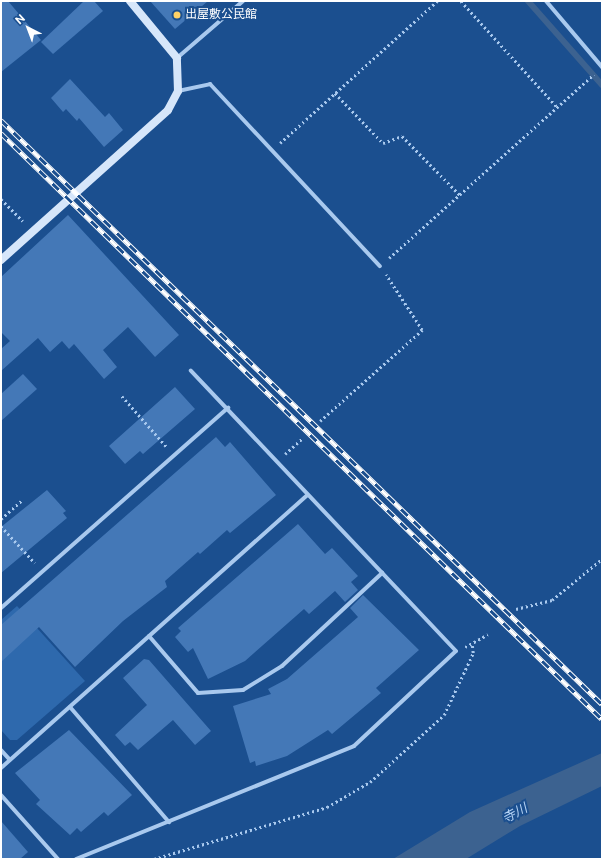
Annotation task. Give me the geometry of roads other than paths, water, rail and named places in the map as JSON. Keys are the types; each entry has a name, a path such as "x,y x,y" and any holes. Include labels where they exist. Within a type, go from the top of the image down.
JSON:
{"street":[{"path":"1,260 168,110 178,92 177,58 130,1"},
{"path":"177,58 242,1"},
{"path":"546,1 602,67"},
{"path":"178,92 210,84 380,266"},
{"path":"76,859 354,746 456,651 307,495 277,460 228,408 191,371"},
{"path":"1,608 173,454 228,408"},
{"path":"1,768 307,495"},
{"path":"149,636 198,693 243,690 282,666 382,573"},
{"path":"70,707 169,822"},
{"path":"1,750 10,760"},
{"path":"1,794 58,859"}],"water":[{"name":"寺川","path":"602,753 602,786 520,826 466,859 393,859 470,812"}],"waterway":[{"path":"528,1 602,85"}],"railway":[{"path":"1,120 602,704"},
{"path":"1,133 602,719"}],"place":[{"name":"出屋敷公民館","path":"177,15"}]}
